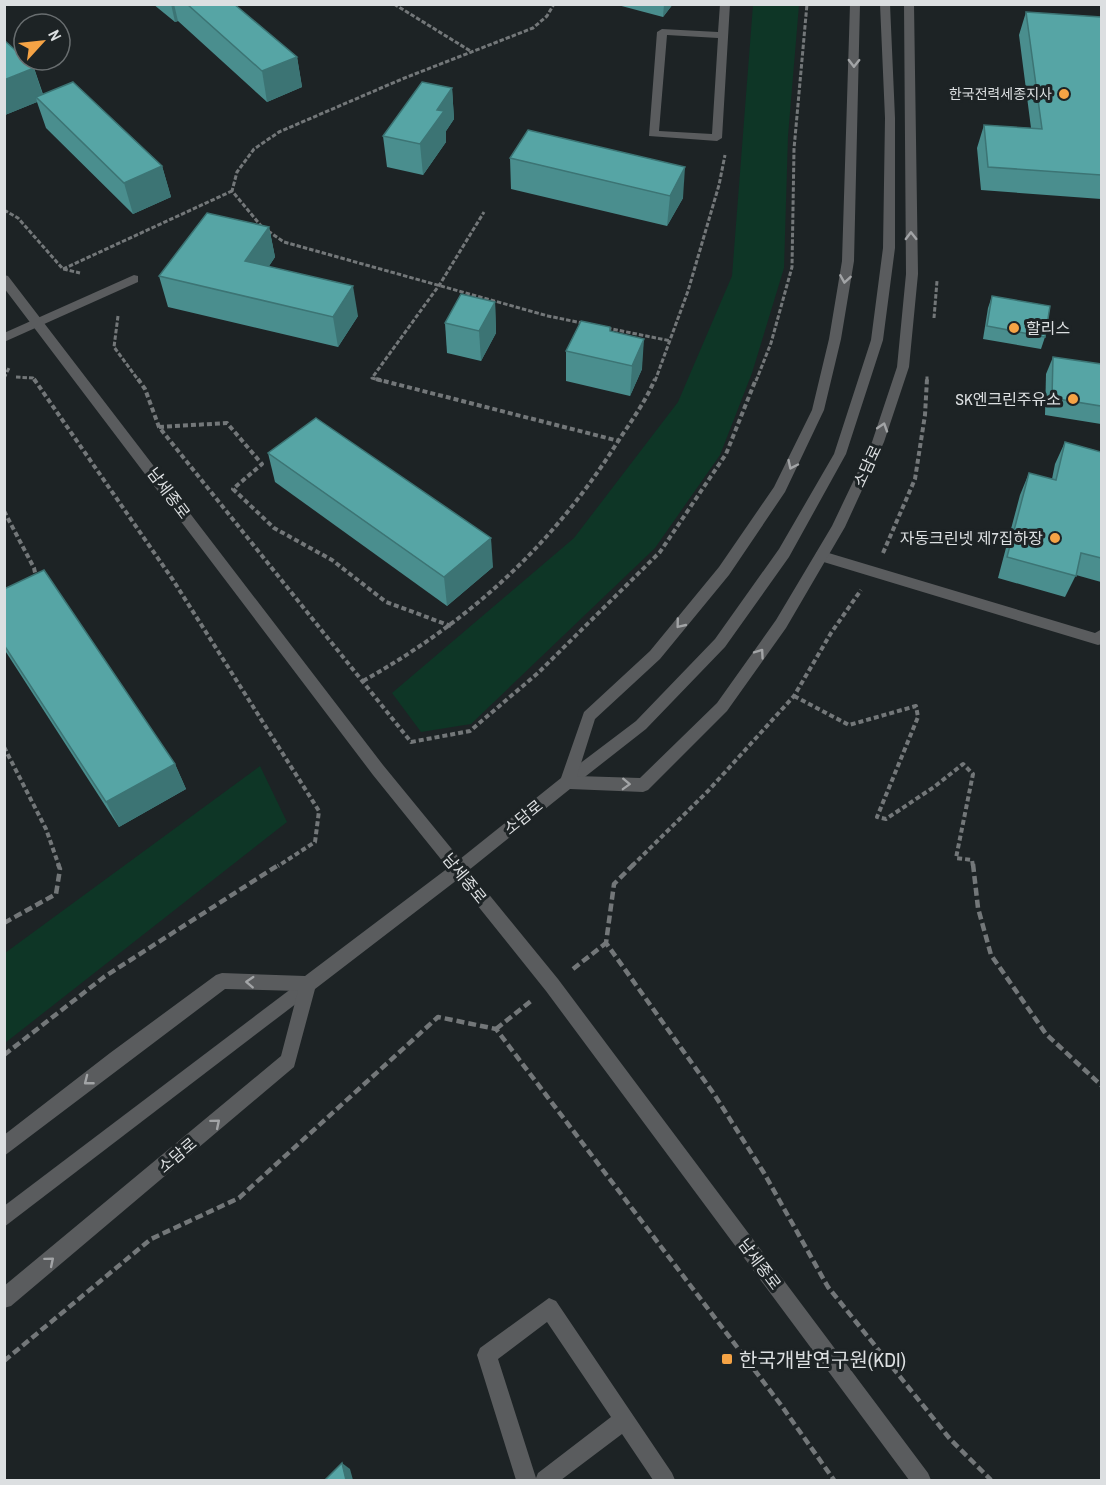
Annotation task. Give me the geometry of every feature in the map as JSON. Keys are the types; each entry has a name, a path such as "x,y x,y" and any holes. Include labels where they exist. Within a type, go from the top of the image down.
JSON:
{"street":[{"path":"724,35 662,32 653,134 717,138 724,35 725,4"},
{"path":"567,782 589,716 655,656 724,571 780,489 818,410 836,339 848,261 855,4"},
{"path":"567,782 641,725 720,643 784,553 840,454 877,340 889,248 890,118 885,4"},
{"name":"소담로","path":"4,1299 288,1061 308,984 459,869 567,782 643,785 722,707 781,624 822,556 878,442 903,367 912,274 909,4"},
{"name":"남세종로","path":"4,279 40,323 378,770 552,985 921,1480"},
{"path":"4,338 134,279"},
{"path":"822,556 1098,639 1101,635"},
{"path":"4,1147 116,1059 222,981 308,984"},
{"path":"4,1218 66,1168 308,984"},
{"path":"526,1480 487,1355 549,1308 665,1480"},
{"path":"545,1480 624,1420"}],"path":[{"path":"394,4 471,52"},
{"path":"232,191 237,172 254,149 279,132 533,28 547,16 554,4"},
{"path":"118,316 114,346 145,389 159,427 411,742 470,731 538,673 660,552 726,454 771,343 792,267 794,149 807,4"},
{"path":"363,681 398,663 451,626 524,564 582,495 620,441 652,386 685,306 705,229 723,174 726,152"},
{"path":"63,269 232,191"},
{"path":"232,191 258,224 284,242 548,316 593,325"},
{"path":"4,210 18,218 39,245 63,269 80,273"},
{"path":"484,212 440,284 372,378 620,441"},
{"path":"604,327 671,341"},
{"path":"4,378 9,368"},
{"path":"4,1055 104,977 315,842 319,811 173,580 33,378 16,377"},
{"path":"159,427 227,423 262,464 233,489 274,528 332,560 386,602 451,626"},
{"path":"4,511 34,568 38,585"},
{"path":"794,696 849,725 916,706 918,717 877,817 886,819 934,787 963,764 973,774 956,858 972,860 978,908 991,955 1046,1034 1101,1086"},
{"path":"4,747 46,829 60,869 56,894 4,923"},
{"path":"614,884 606,943 726,1114 764,1173 828,1287 950,1439 991,1480"},
{"path":"4,1361 151,1239 239,1198 438,1017 496,1029 781,1405 834,1480"}],"green space":[{"path":"753,5 799,5 788,136 784,268 752,373 720,455 655,548 471,724 421,732 392,693 574,538 678,402 732,276"},
{"path":"260,766 287,822 5,1043 5,953"}],"building":[{"path":"187,4 234,4 297,57 262,71"},
{"name":"한국전력세종지사","path":"1026,12 1101,17 1101,175 988,167 984,125 1042,129"},
{"path":"4,40 12,47 12,72 24,72 4,80"},
{"path":"73,82 162,166 124,183 36,97"},
{"path":"422,82 452,88 437,110 444,111 420,144 383,136"},
{"path":"528,130 685,167 670,196 510,158"},
{"path":"207,213 269,227 245,261 353,286 333,317 159,276"},
{"path":"461,294 495,302 479,331 445,323"},
{"path":"992,296 1050,306 1045,337 987,326"},
{"path":"581,321 610,327 610,331 644,339 632,366 566,351"},
{"path":"1053,357 1101,364 1101,406 1052,398"},
{"path":"316,418 491,538 444,577 268,453"},
{"name":"자동크린넷 제7집하장","path":"1065,442 1101,452 1101,558 1081,553 1076,576 1007,557 1029,473 1056,480"},
{"path":"44,570 175,764 106,802 4,645 4,589"},
{"path":"342,1463 346,1480 325,1480"}],"place":[{"name":"한국전력세종지사","path":"1064,94"},
{"name":"할리스","path":"1014,328"},
{"name":"SK엔크린주유소","path":"1073,399"},
{"name":"자동크린넷 제7집하장","path":"1055,538"},
{"name":"한국개발연구원(KDI)","path":"727,1359"}]}
